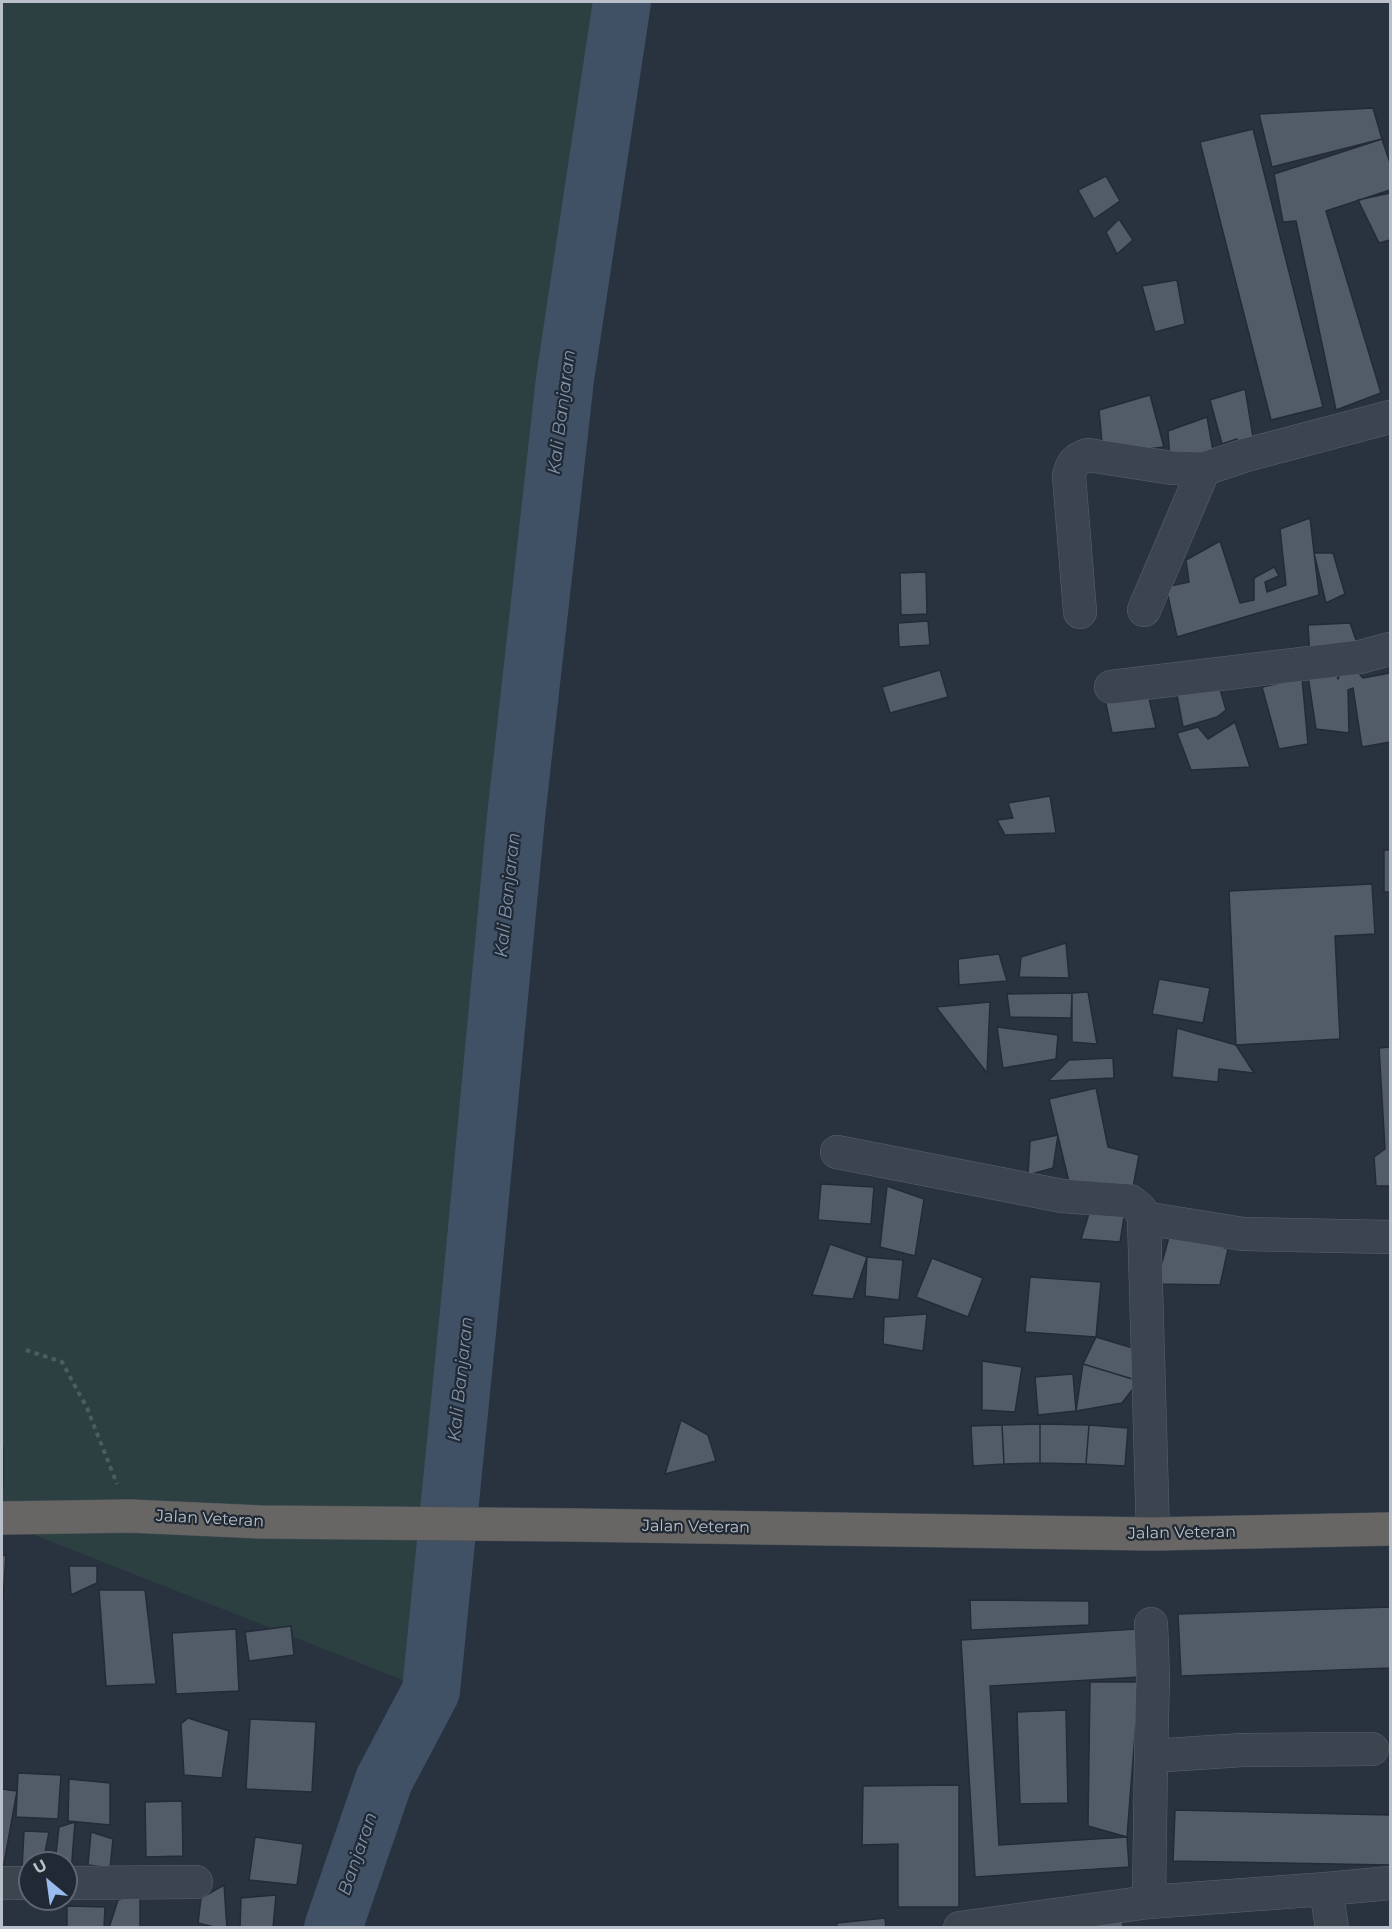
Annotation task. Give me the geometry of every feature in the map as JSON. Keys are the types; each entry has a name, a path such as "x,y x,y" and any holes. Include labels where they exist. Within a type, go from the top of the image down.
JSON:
{"highway":[{"name":"Jalan Veteran","path":"2,1518 130,1515 261,1522 1153,1534 1390,1529"}],"street":[{"path":"1080,612 1069,476 1072,465 1077,459 1088,455 1172,468 1204,469 1246,455 1390,417"},
{"path":"1143,610 1204,469"},
{"path":"1111,687 1360,657 1390,649"},
{"path":"837,1152 1062,1196 1130,1201 1140,1209 1144,1218 1153,1534"},
{"path":"1144,1218 1243,1234 1390,1237"},
{"path":"1149,1902 1153,1676 1151,1624"},
{"path":"1151,1756 1243,1750 1372,1749"},
{"path":"78,1883 196,1882"},
{"path":"2,1883 18,1883"},
{"path":"960,1928 1149,1902 1390,1883"},
{"path":"1326,1889 1332,1928"}],"path":[{"path":"26,1350 62,1362 87,1408 130,1515"}],"green space":[{"path":"2,2 622,2 565,379 516,817 431,1691 32,1534 2,1535"}],"building":[{"path":"1373,108 1382,139 1272,167 1259,114"},
{"path":"1253,129 1323,407 1271,420 1200,142"},
{"path":"1382,139 1390,163 1390,190 1326,211 1381,393 1336,410 1296,221 1283,222 1274,174"},
{"path":"1106,176 1120,201 1094,219 1078,190"},
{"path":"1390,193 1390,240 1379,243 1358,200"},
{"path":"1119,219 1133,240 1117,254 1106,232"},
{"path":"1177,280 1185,324 1155,332 1142,286"},
{"path":"1245,389 1253,437 1241,444 1237,439 1222,444 1210,400"},
{"path":"1150,395 1164,447 1103,454 1099,410"},
{"path":"1207,417 1214,456 1170,460 1168,431"},
{"path":"1310,518 1319,595 1177,637 1166,587 1189,582 1186,560 1220,541 1240,603 1254,600 1254,578 1274,567 1279,576 1265,582 1267,592 1286,585 1280,529"},
{"path":"1314,553 1333,553 1345,594 1326,603"},
{"path":"926,572 927,614 901,615 900,573"},
{"path":"928,621 930,645 899,647 898,623"},
{"path":"1350,623 1361,654 1310,660 1308,625"},
{"path":"1334,665 1338,679 1343,670 1354,668 1363,678 1390,673 1390,742 1362,747 1353,688 1348,690 1349,733 1316,729 1307,669"},
{"path":"940,670 948,697 890,713 882,687"},
{"path":"1302,678 1308,744 1279,749 1262,687"},
{"path":"1217,679 1226,710 1217,717 1183,727 1175,684"},
{"path":"1147,690 1156,728 1112,733 1104,694"},
{"path":"1235,722 1250,767 1191,770 1177,733 1198,727 1208,739"},
{"path":"1050,796 1056,833 1005,835 997,820 1013,818 1008,803"},
{"path":"1384,850 1390,850 1390,892 1384,892"},
{"path":"1372,884 1375,934 1335,936 1340,1039 1236,1045 1229,891"},
{"path":"1066,943 1069,978 1019,977 1021,957"},
{"path":"999,954 1007,981 959,985 958,959"},
{"path":"1159,979 1210,988 1203,1023 1152,1014"},
{"path":"1088,992 1097,1044 1072,1042 1072,993"},
{"path":"1072,993 1071,1018 1010,1017 1007,994"},
{"path":"990,1002 987,1073 936,1007"},
{"path":"997,1027 1058,1035 1056,1059 1003,1068"},
{"path":"1177,1028 1236,1045 1254,1073 1219,1069 1218,1082 1172,1077"},
{"path":"1390,1047 1390,1186 1376,1186 1374,1157 1385,1149 1379,1048"},
{"path":"1113,1058 1114,1078 1048,1081 1069,1060"},
{"path":"1096,1088 1108,1147 1139,1155 1132,1193 1069,1182 1049,1099"},
{"path":"1058,1135 1053,1168 1028,1175 1030,1141"},
{"path":"821,1184 874,1187 871,1224 818,1220"},
{"path":"887,1186 924,1199 915,1256 880,1247"},
{"path":"1126,1205 1120,1242 1081,1239 1091,1207"},
{"path":"1171,1230 1228,1249 1220,1285 1156,1284"},
{"path":"830,1244 867,1257 853,1299 812,1295"},
{"path":"867,1257 903,1260 899,1300 865,1296"},
{"path":"932,1258 983,1278 968,1317 916,1297"},
{"path":"1030,1277 1101,1282 1096,1337 1025,1332"},
{"path":"927,1314 923,1351 883,1344 884,1317"},
{"path":"1096,1337 1146,1352 1139,1381 1083,1364"},
{"path":"982,1361 1022,1367 1015,1412 982,1410"},
{"path":"1083,1364 1139,1381 1122,1403 1076,1411"},
{"path":"1073,1374 1076,1411 1038,1415 1035,1377"},
{"path":"681,1420 708,1435 716,1461 665,1474"},
{"path":"1040,1424 1040,1463 1004,1464 1002,1425"},
{"path":"1040,1424 1089,1425 1086,1464 1040,1463"},
{"path":"1002,1425 1004,1464 973,1466 971,1426"},
{"path":"1089,1425 1128,1428 1125,1466 1086,1464"},
{"path":"3,1447 3,1487 2,1487"},
{"path":"6,1555 3,1600 2,1600 2,1556"},
{"path":"69,1566 97,1566 97,1583 71,1595"},
{"path":"99,1590 145,1590 156,1684 106,1686"},
{"path":"970,1600 1089,1601 1089,1625 971,1630"},
{"path":"1390,1607 1390,1668 1181,1676 1178,1614"},
{"path":"291,1626 294,1655 249,1661 245,1632"},
{"path":"236,1629 239,1691 176,1694 172,1633"},
{"path":"1136,1629 1140,1677 990,1686 999,1845 1127,1837 1129,1867 975,1877 961,1640"},
{"path":"1090,1682 1139,1682 1127,1837 1088,1826"},
{"path":"1066,1710 1068,1803 1020,1804 1017,1712"},
{"path":"188,1718 229,1731 222,1778 184,1775 181,1724"},
{"path":"250,1719 316,1722 312,1792 246,1789"},
{"path":"18,1773 61,1775 58,1819 16,1817"},
{"path":"69,1779 110,1783 110,1825 68,1821"},
{"path":"959,1785 959,1907 898,1907 898,1844 862,1845 863,1786"},
{"path":"2,1789 17,1791 3,1869 2,1869"},
{"path":"182,1801 183,1856 146,1857 145,1802"},
{"path":"1175,1810 1390,1815 1390,1865 1173,1861"},
{"path":"75,1822 73,1851 56,1851 59,1827"},
{"path":"24,1831 49,1832 45,1851 23,1851"},
{"path":"91,1832 113,1839 110,1868 88,1865"},
{"path":"255,1837 303,1844 297,1885 249,1880"},
{"path":"224,1885 227,1928 198,1923 201,1898"},
{"path":"140,1893 140,1928 109,1928 118,1900"},
{"path":"276,1895 273,1928 240,1928 241,1898"},
{"path":"78,1906 105,1907 104,1928 67,1928 67,1911 78,1911"},
{"path":"1122,1917 1123,1928 1056,1928"},
{"path":"885,1918 886,1928 837,1928 837,1923"}],"waterway":[{"name":"Kali Banjaran","path":"333,1928 384,1780 431,1691 516,817 565,379 622,2"}],"water label":[{"name":"Banjaran","path":"358,1854"}]}
